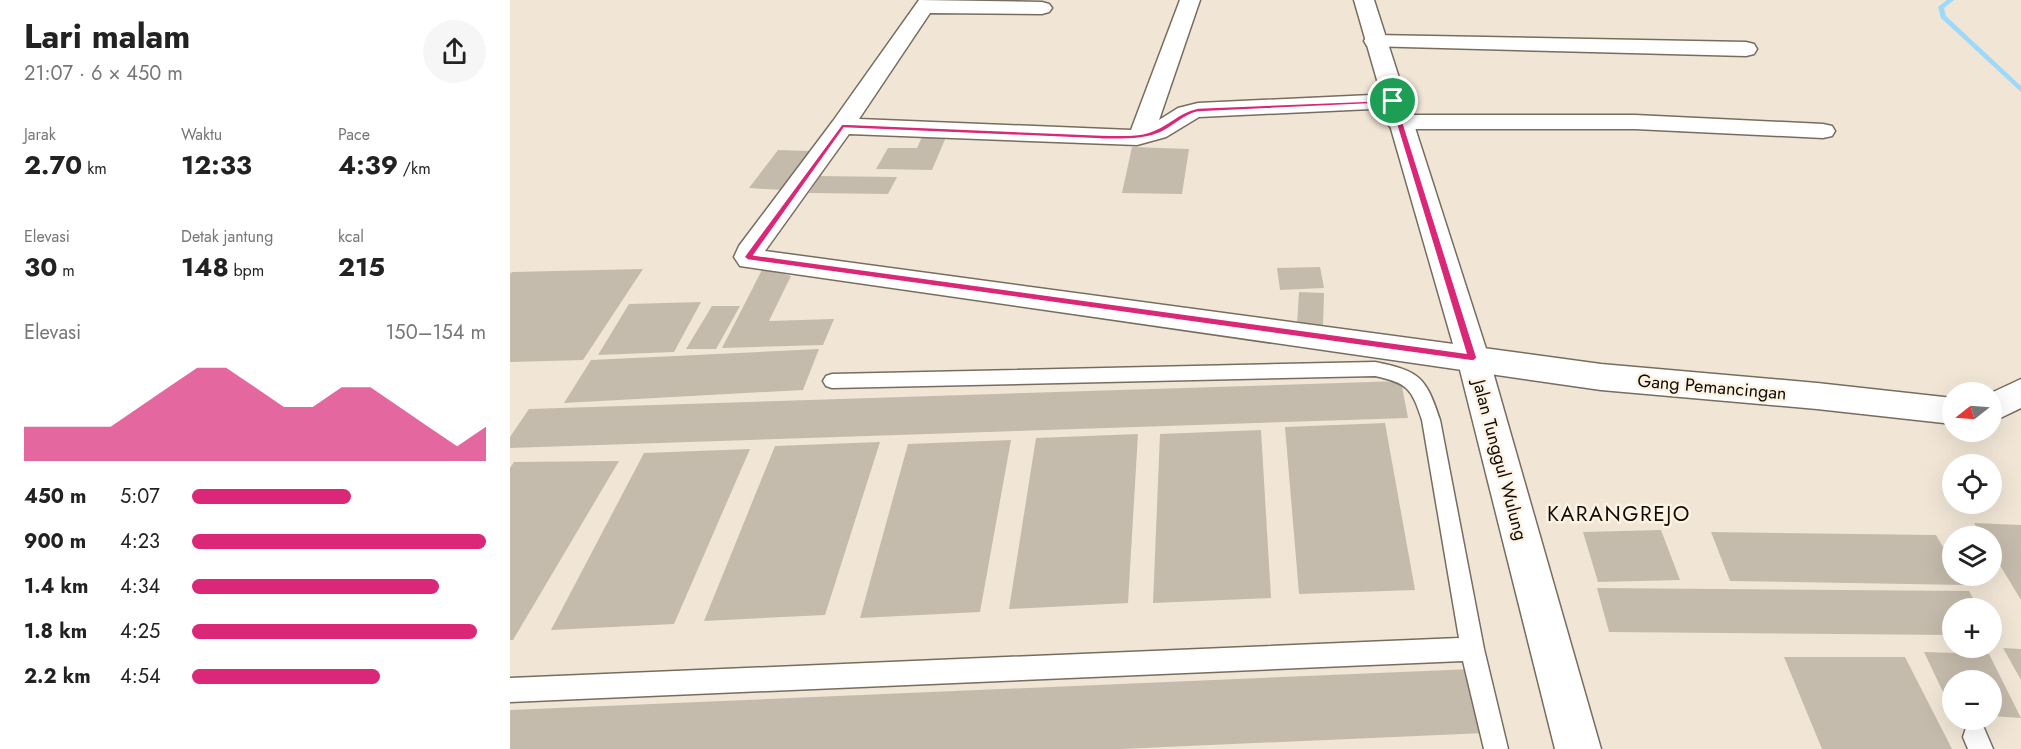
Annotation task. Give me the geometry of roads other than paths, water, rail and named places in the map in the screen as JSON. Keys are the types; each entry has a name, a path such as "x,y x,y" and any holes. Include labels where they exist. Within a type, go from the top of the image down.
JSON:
{"street":[{"path":"1141,136 1190,0"},
{"name":"Jalan Tunggul Wulung","path":"1364,0 1396,112 1473,358 1578,749"},
{"path":"842,126 927,4 1042,8"},
{"path":"1376,40 1746,49"},
{"path":"842,126 1101,137 1141,136 1156,132 1187,112 1198,110 1396,112 1823,131"},
{"name":"Gang Pemancingan","path":"842,126 749,253 750,259 1601,377 1942,410"},
{"path":"2002,403 2021,392"}],"lane":[{"path":"832,381 1374,369 1397,373 1412,379 1421,389 1431,420 1472,649 1496,749"},
{"path":"510,690 1472,649"}],"waterway":[{"path":"1951,0 1941,7 1943,17 2021,90"}],"district":[{"name":"KARANGREJO","path":"1619,514"}]}
